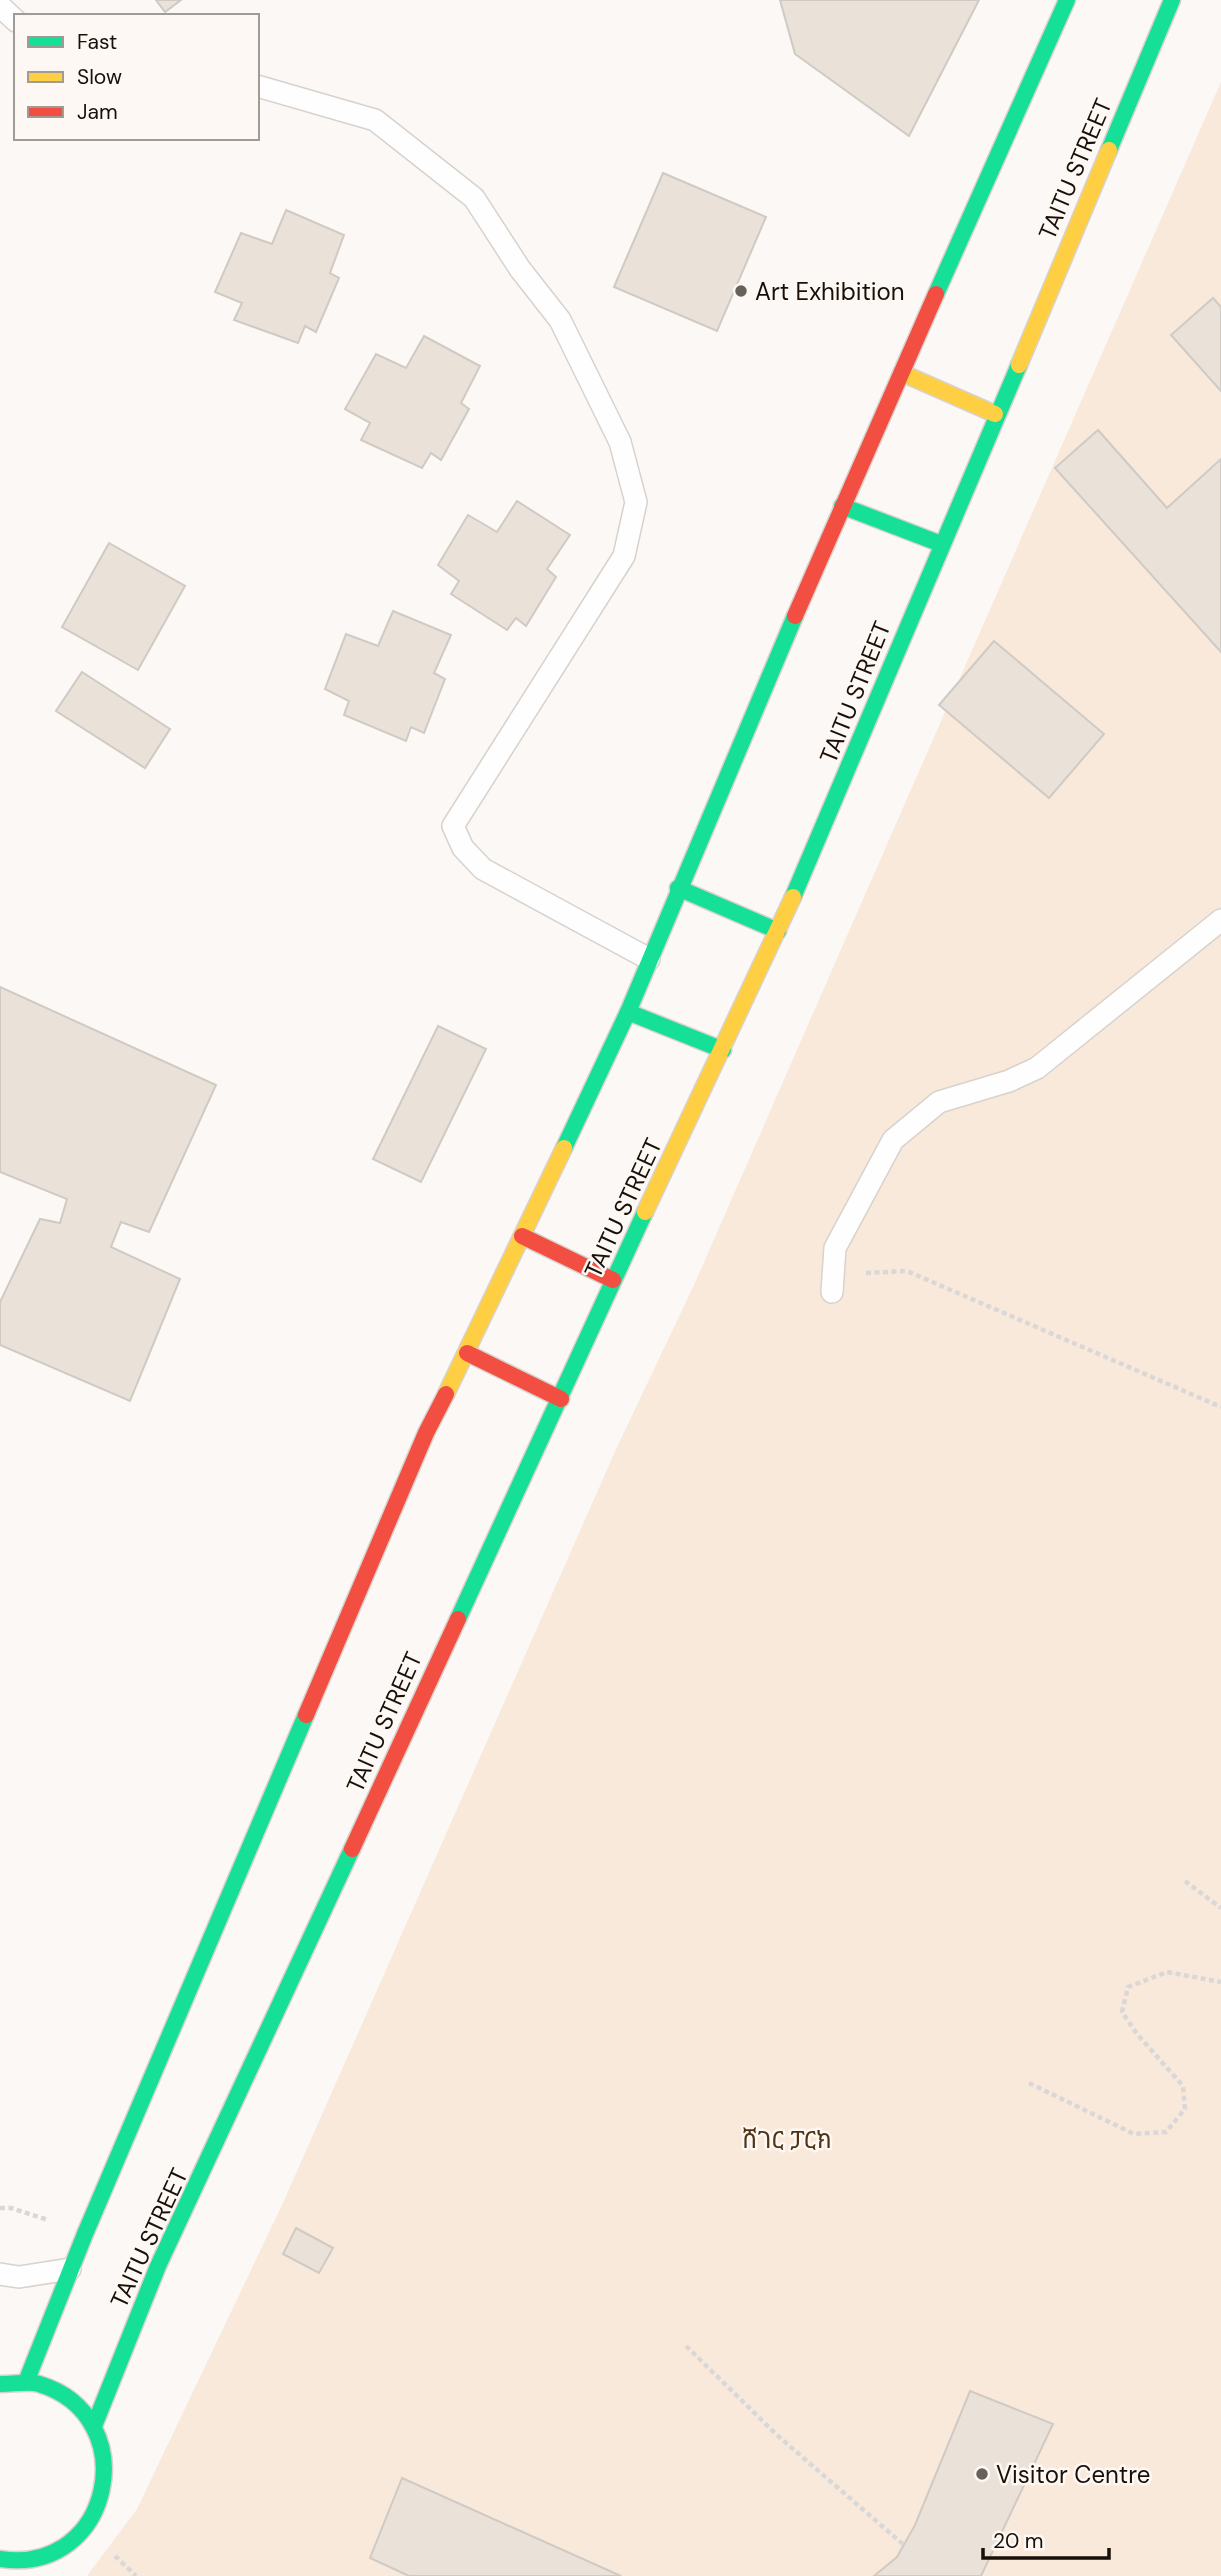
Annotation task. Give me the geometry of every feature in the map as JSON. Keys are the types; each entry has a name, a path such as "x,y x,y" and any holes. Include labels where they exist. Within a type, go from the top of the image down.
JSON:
{"main road":[{"path":"0,2559 38,2559 64,2549 87,2528 101,2503 107,2474 103,2446 94,2426 78,2406 58,2391 8,2381 70,2269 426,1433 467,1353 628,1012 678,888 842,506 1067,0"},
{"name":"TAITU STREET","path":"94,2426 158,2266 205,2170 519,1480 561,1399 613,1280 815,850 995,414 1172,0"},
{"path":"902,373 995,414"},
{"path":"842,506 941,544"},
{"path":"678,888 778,931"},
{"path":"628,1012 723,1050"},
{"path":"522,1236 613,1280"},
{"path":"467,1353 561,1399"},
{"path":"23,2576 38,2559"}],"lane":[{"path":"0,6 14,18"},
{"path":"259,87 375,120 474,198 520,269 560,320 620,442 636,502 624,556 453,826 463,848 483,869 649,959"},
{"path":"832,1292 835,1248 893,1140 939,1102 1009,1081 1037,1068 1221,920"},
{"path":"0,2274 19,2277 70,2269"}],"path":[{"path":"832,1292 868,1273 907,1271 1221,1407"},
{"path":"1185,1881 1221,1908"},
{"path":"1029,2082 1134,2134 1166,2133 1185,2109 1184,2086 1137,2034 1122,2012 1128,1987 1167,1972 1221,1982"},
{"path":"0,2208 11,2208 85,2234"},
{"path":"685,2346 778,2436 904,2545"}],"green space":[{"name":"ሸገር ፓርክ","path":"1221,82 1221,2576 87,2576 137,2509 282,2205 618,1445 694,1285"}],"building":[{"path":"156,0 181,0 165,12"},
{"path":"780,0 979,0 909,136 795,54"},
{"path":"663,173 766,217 717,331 614,287"},
{"path":"286,210 344,235 330,273 339,278 316,332 305,326 298,343 234,320 242,303 215,292 241,233 272,244"},
{"path":"1213,298 1221,307 1221,391 1171,335"},
{"path":"424,336 480,366 461,403 469,409 441,460 431,453 422,468 361,440 370,423 345,409 376,354 406,368"},
{"path":"1098,430 1167,508 1221,459 1221,652 1055,468"},
{"path":"517,501 570,535 547,569 556,577 526,626 516,618 507,630 451,594 459,581 438,565 468,515 497,532"},
{"path":"109,543 185,586 138,670 62,627"},
{"path":"393,611 451,635 434,673 445,679 424,733 411,727 406,741 344,715 349,701 325,689 346,634 378,646"},
{"path":"994,641 1104,734 1049,798 939,705"},
{"path":"82,672 170,729 145,768 56,711"},
{"path":"0,987 216,1085 149,1232 121,1222 111,1247 180,1279 130,1401 0,1345 0,1302 40,1219 60,1223 67,1199 0,1172"},
{"path":"438,1026 486,1049 421,1182 373,1159"},
{"path":"296,2228 333,2248 319,2273 283,2254"},
{"name":"Visitor Centre","path":"970,2391 1053,2424 981,2576 874,2576 897,2557 915,2525"},
{"path":"402,2478 621,2576 409,2576 370,2558"}],"traffic: fast":[{"path":"936,294 1067,0"},
{"path":"1109,150 1172,0"},
{"path":"793,897 1019,365"},
{"path":"842,506 941,544"},
{"path":"564,1148 628,1012 795,616"},
{"path":"678,888 778,931"},
{"path":"628,1012 723,1050"},
{"path":"458,1619 645,1212"},
{"path":"26,2382 85,2234 306,1715"},
{"path":"94,2426 158,2266 352,1849"},
{"path":"0,2559 38,2558 69,2543 90,2520 102,2490 103,2458 94,2427 72,2401 39,2384 2,2384"}],"traffic: slow":[{"path":"1019,365 1109,150"},
{"path":"902,373 995,414"},
{"path":"645,1212 793,897"},
{"path":"446,1394 564,1148"}],"traffic: jam":[{"path":"795,616 936,294"},
{"path":"522,1236 613,1280"},
{"path":"467,1353 561,1399"},
{"path":"306,1715 426,1433 446,1394"},
{"path":"352,1849 458,1619"}],"place":[{"name":"Art Exhibition","path":"741,291"},
{"name":"Visitor Centre","path":"982,2474"}]}
